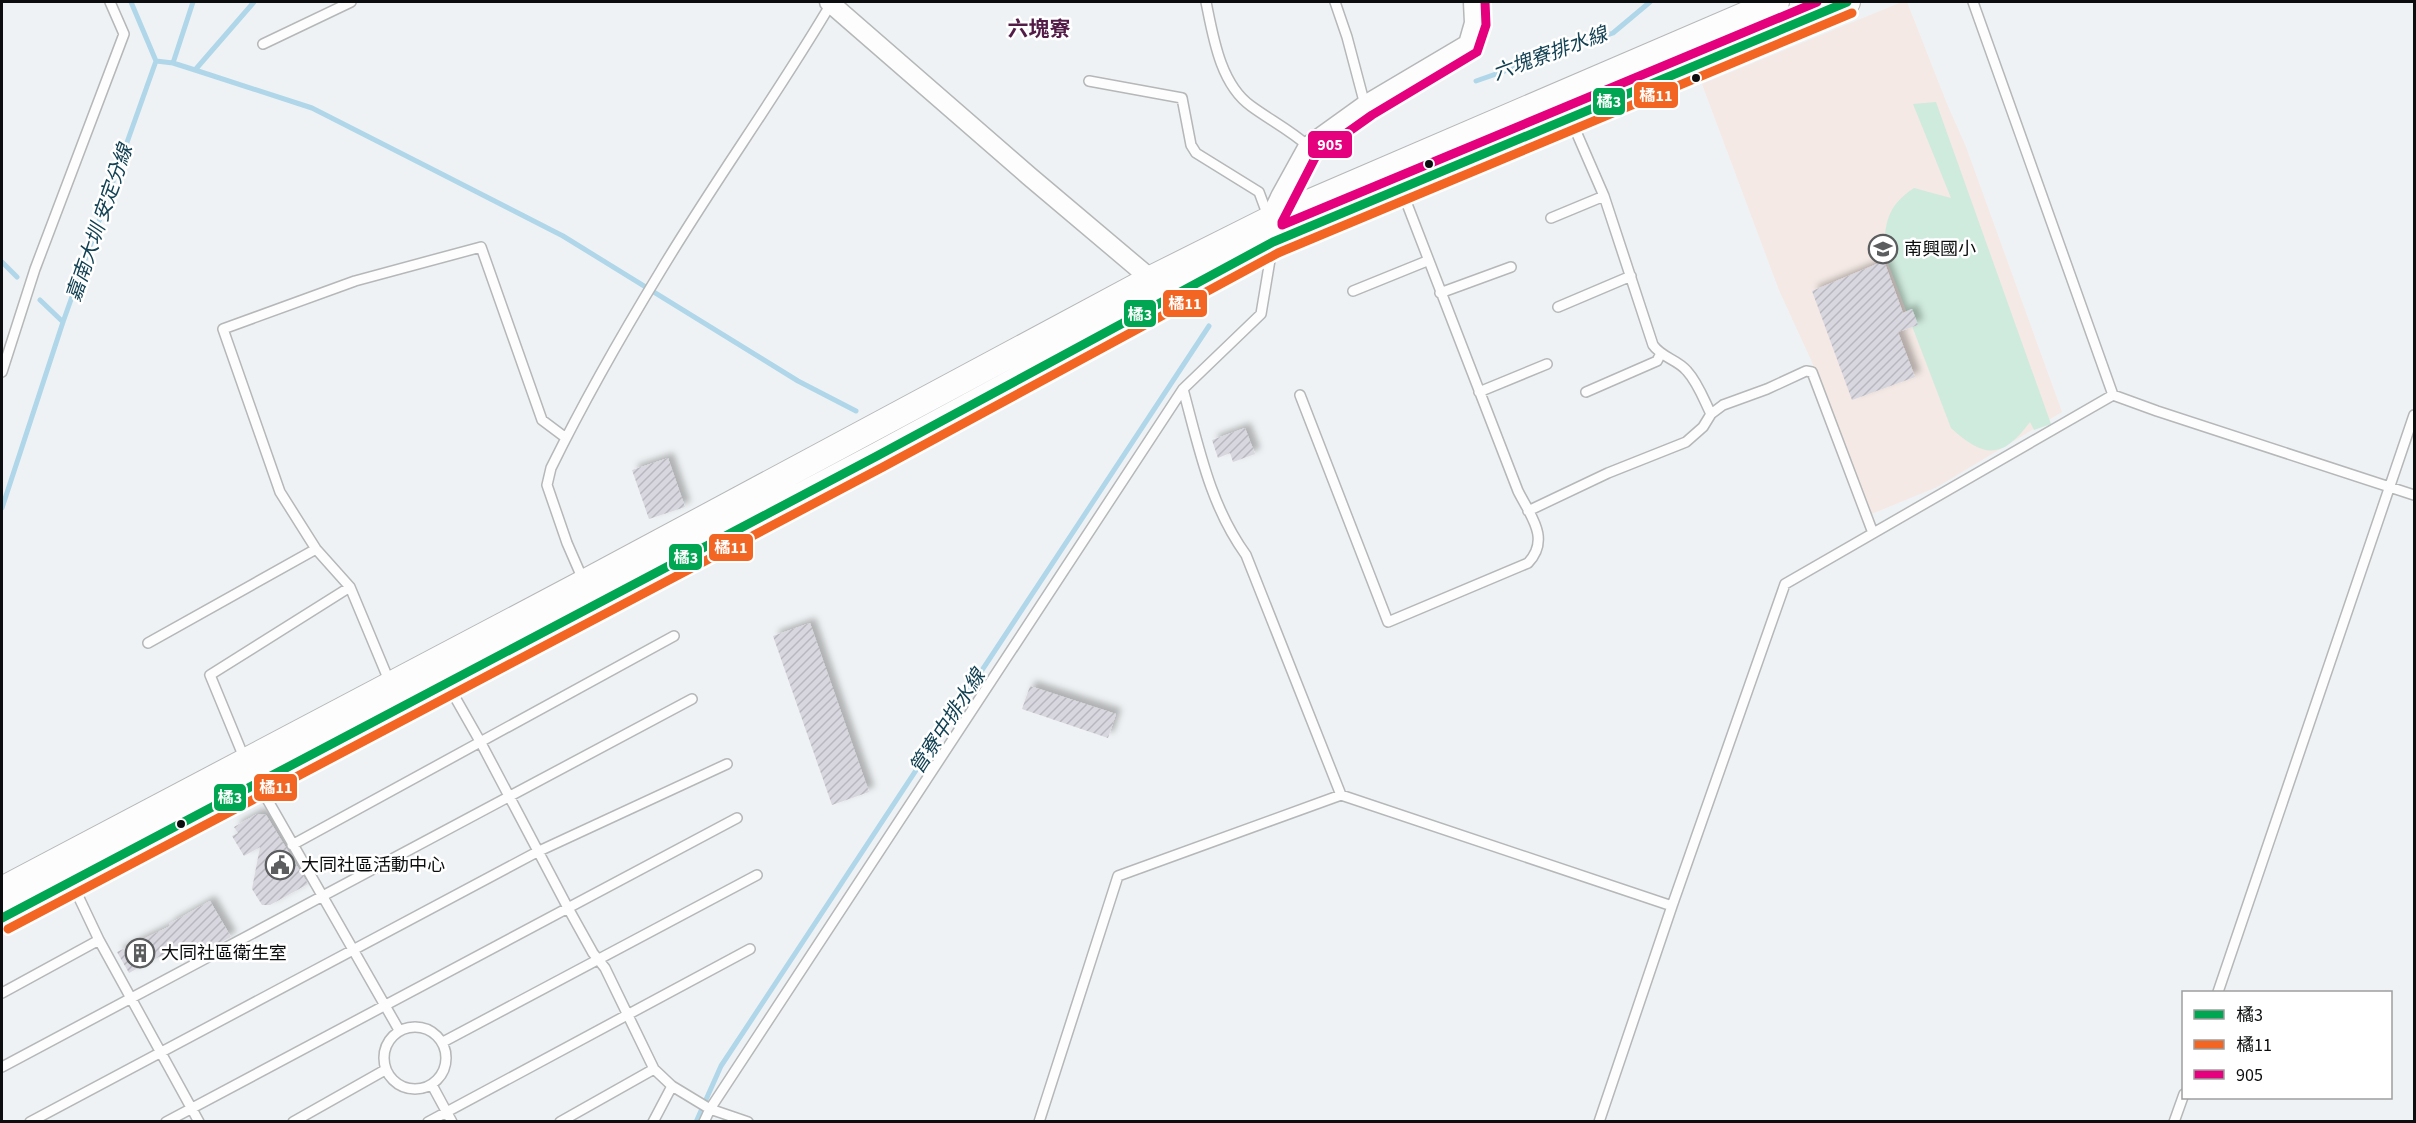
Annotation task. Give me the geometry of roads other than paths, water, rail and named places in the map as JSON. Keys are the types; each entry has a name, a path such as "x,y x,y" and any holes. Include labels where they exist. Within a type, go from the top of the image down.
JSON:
{"main road":[{"path":"2,918 66,871 590,593 1151,279 1271,231 1776,2"},
{"path":"590,593 988,397 1271,231 1400,188 1846,2"},
{"path":"2,890 66,871"}],"street":[{"path":"831,2 1029,176 1151,279"},
{"path":"1271,231 1308,146 1365,105 1468,44 1474,24 1473,2"}],"lane":[{"path":"2,372 35,269 124,34 110,2"},
{"path":"264,44 351,2"},
{"path":"590,593 567,543 547,485 551,468 654,282 801,53 831,2"},
{"path":"1206,2 1219,56 1238,94 1308,146"},
{"path":"1335,2 1365,105"},
{"path":"1973,2 2113,395"},
{"path":"704,1122 710,1109 1183,389 1261,314 1271,231 1259,192 1196,153 1191,145 1182,98 1089,81"},
{"path":"1569,117 1604,196 1653,345 1660,355 1677,362 1688,371 1711,414"},
{"path":"1300,395 1388,622 1528,563 1537,554 1539,543 1537,526 1518,491 1400,188"},
{"path":"1551,218 1604,196"},
{"path":"396,695 350,587 316,549 280,492 223,329 355,281 481,247 542,420 566,438"},
{"path":"1353,291 1427,261"},
{"path":"1440,293 1511,267"},
{"path":"1558,306 1630,276"},
{"path":"1586,392 1657,361 1660,355"},
{"path":"1479,392 1547,364"},
{"path":"1528,511 1608,473 1686,442 1703,427 1711,414 1723,405 1767,389 1806,371 1812,372 1873,534"},
{"path":"1183,389 1209,485 1228,530 1246,555 1341,795"},
{"path":"2113,395 2415,495"},
{"path":"1599,1122 1785,584 2113,395"},
{"path":"2219,991 2415,415"},
{"path":"148,643 316,549"},
{"path":"350,587 210,675 251,772 399,1030"},
{"path":"292,845 674,636"},
{"path":"440,672 481,743 568,908 605,968 654,1069 672,1086 710,1109 748,1122"},
{"path":"2,1067 692,699"},
{"path":"30,1122 161,1050 353,951 537,852 727,764"},
{"path":"1039,1122 1118,876 1341,795 1672,906"},
{"path":"166,1122 737,818"},
{"path":"66,871 99,940 199,1122"},
{"path":"443,1042 757,875"},
{"path":"2,993 99,940"},
{"path":"428,1122 750,949"},
{"path":"416,1026 432,1031 443,1042 448,1056 445,1070 432,1085 422,1089 405,1088 394,1081 385,1070 384,1057 387,1044 399,1030 416,1026"},
{"path":"560,1122 654,1069"},
{"path":"293,1122 385,1070"},
{"path":"432,1085 453,1122"},
{"path":"653,1122 672,1086"},
{"path":"2174,1122 2182,1099"}],"waterway":[{"path":"131,2 156,61"},
{"path":"173,63 193,2"},
{"name":"嘉南大圳 安定分線","path":"2,508 63,322 156,61 173,63 195,70 254,2"},
{"name":"六塊寮排水線","path":"1476,81 1613,33 1650,2"},
{"path":"195,70 312,108 563,236 798,381 856,411"},
{"path":"2,262 17,277"},
{"path":"40,300 63,322"},
{"name":"管寮中排水線","path":"696,1122 721,1066 1209,326"}],"place":[{"name":"南興國小","path":"1883,249"},
{"name":"大同社區活動中心","path":"280,865"},
{"name":"大同社區衛生室","path":"140,953"}],"district":[{"name":"六塊寮","path":"1039,29"}]}
